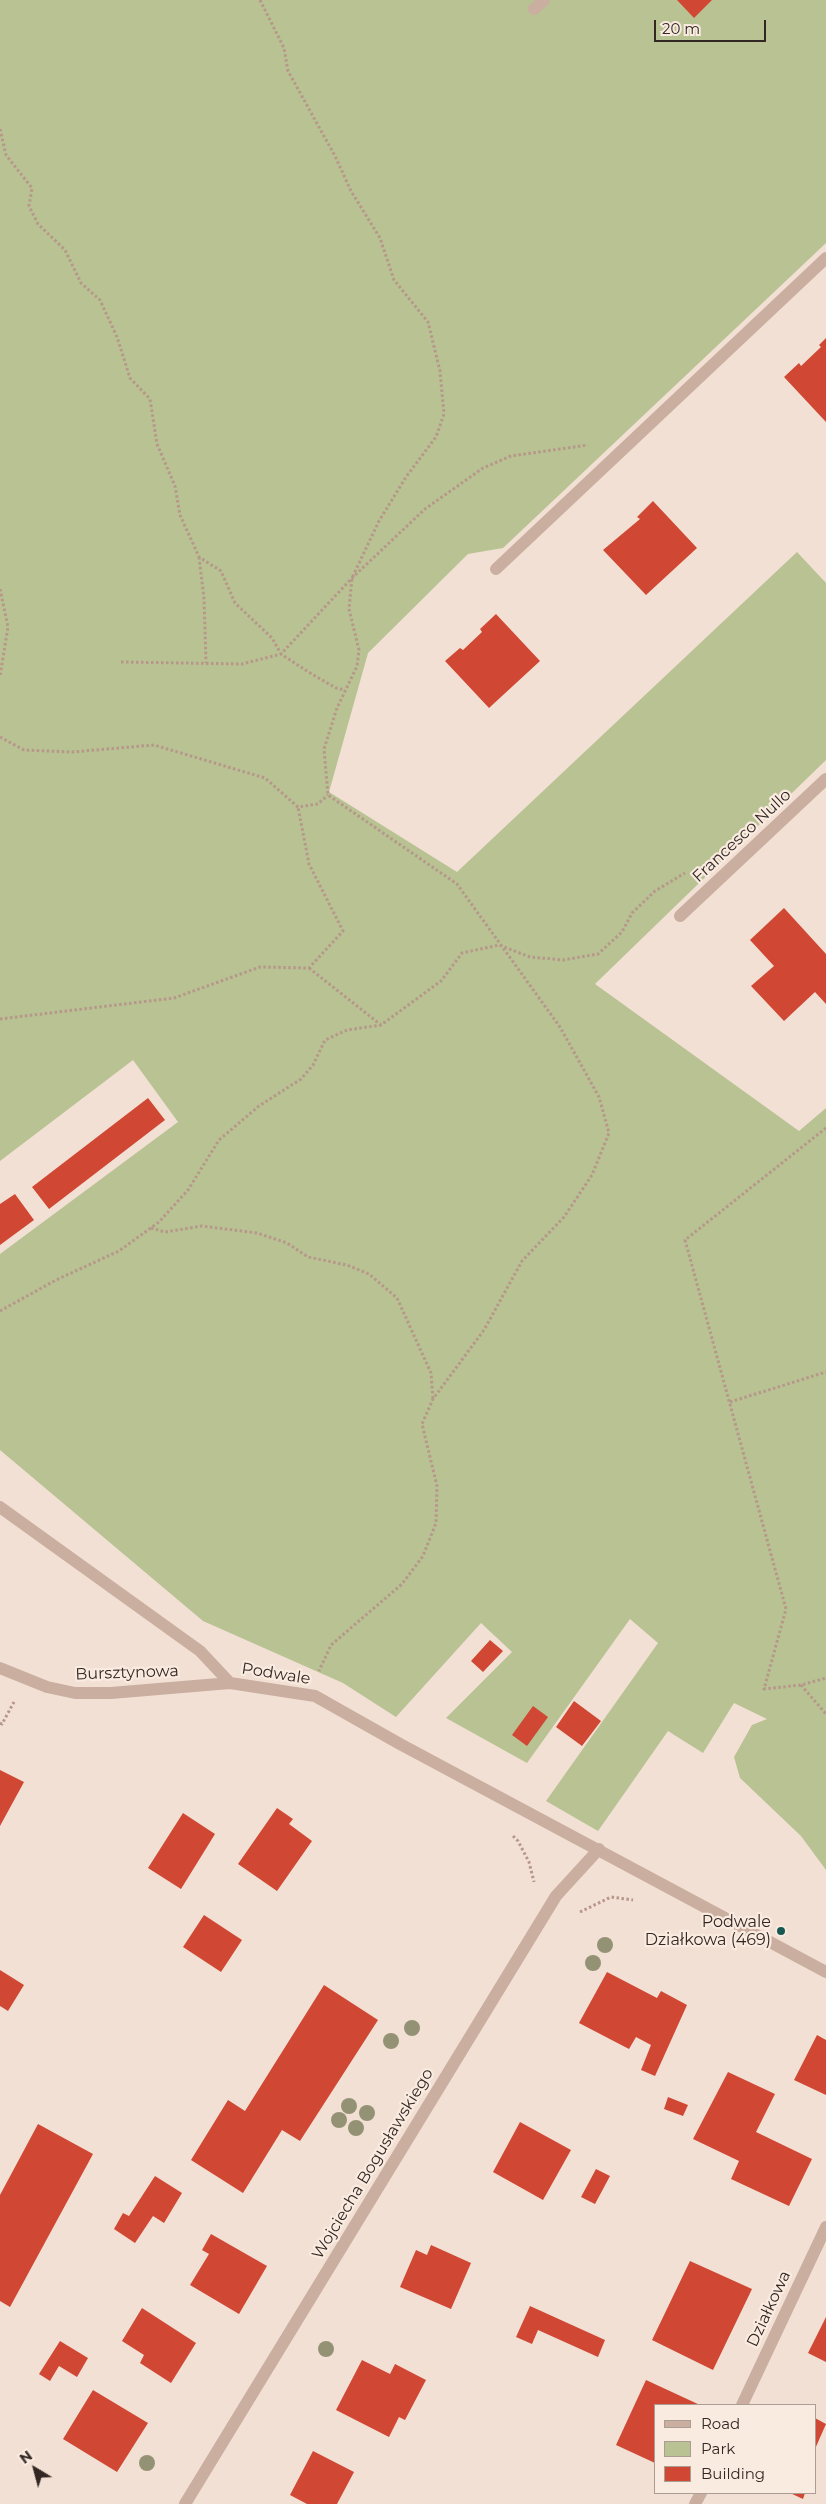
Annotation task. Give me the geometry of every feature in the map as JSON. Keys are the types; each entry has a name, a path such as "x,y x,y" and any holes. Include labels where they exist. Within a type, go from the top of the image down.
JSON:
{"street":[{"path":"534,9 544,0"},
{"path":"496,569 826,258"},
{"name":"Francesco Nullo","path":"680,916 826,779"},
{"name":"Podwale","path":"0,1507 200,1651 230,1683 315,1696 400,1744 826,1972"},
{"name":"Bursztynowa","path":"0,1668 47,1687 75,1693 111,1693 230,1683"},
{"name":"Wojciecha Bogusławskiego","path":"185,2504 556,1896 599,1849"},
{"name":"Działkowa","path":"742,2404 826,2227"}],"path":[{"path":"260,0 284,48 288,71 335,156 351,191 380,238 394,280 428,322 440,371 444,414 436,437 406,477 379,520 352,578 349,609 359,650 357,666 345,690 324,749 328,795"},
{"path":"0,129 6,155 32,188 29,206 38,224 65,250 81,282 100,300 117,338 130,378 150,399 157,444 175,486 180,515 199,558 204,598 206,663"},
{"path":"121,662 242,664 281,654 352,578 424,509 483,468 511,456 634,439"},
{"path":"199,558 221,571 235,603 272,638 281,654 336,688 345,690"},
{"path":"0,589 8,627 0,676"},
{"path":"0,737 24,750 72,752 154,745 265,778 298,807 309,864 342,930 309,968"},
{"path":"298,807 318,804 328,795"},
{"path":"315,1696 318,1672 331,1645 402,1584 423,1556 436,1522 437,1486 422,1424 433,1400 484,1330 522,1261 564,1217 592,1175 609,1133 599,1097 560,1027 499,945 457,884 328,795"},
{"path":"0,1311 56,1280 119,1251 158,1222 188,1190 218,1140 259,1106 301,1079 313,1065 325,1040 347,1030 381,1025 441,981 462,953 499,945 530,957 563,960 598,954 622,932 632,913 655,891 685,873 705,867 732,868"},
{"path":"0,1019 174,998 260,967 309,968 381,1025"},
{"path":"826,1128 685,1240 786,1609 764,1689 801,1685 826,1678"},
{"path":"150,1228 165,1232 202,1226 257,1233 287,1243 308,1257 347,1266 370,1274 397,1298 431,1373 433,1400"},
{"path":"730,1402 826,1372"},
{"path":"801,1685 826,1714"},
{"path":"0,1723 2,1724 17,1697"},
{"path":"511,1835 518,1841 529,1862 534,1882 581,1911"},
{"path":"575,1918 581,1911 611,1897 635,1901"}],"green space":[{"path":"0,0 826,0 826,243 503,548 468,554 368,653 329,792 457,872 797,552 826,583 826,760 595,984 799,1131 826,1108 826,1870 801,1836 740,1778 734,1757 752,1725 767,1719 734,1703 703,1753 668,1731 598,1831 546,1801 658,1643 630,1619 527,1763 446,1718 512,1652 481,1623 396,1717 343,1683 203,1621 0,1450 0,1254 178,1122 133,1060 0,1161"}],"building":[{"path":"677,0 712,0 694,18"},
{"path":"826,338 826,422 784,377 799,363 801,366 821,347 819,345"},
{"path":"653,501 697,548 646,595 603,550 640,519 637,517"},
{"path":"496,614 540,661 489,708 445,661 460,648 463,650 482,632 480,629"},
{"path":"784,908 826,954 826,1004 815,992 784,1021 751,986 774,966 750,940"},
{"path":"148,1098 165,1120 49,1209 32,1187"},
{"path":"15,1194 34,1220 0,1245 0,1204"},
{"path":"490,1640 503,1651 483,1672 471,1661"},
{"path":"574,1701 601,1721 582,1746 556,1727"},
{"path":"533,1706 548,1717 527,1746 512,1735"},
{"path":"0,1770 24,1782 0,1826"},
{"path":"277,1808 293,1819 289,1824 312,1841 277,1891 238,1864"},
{"path":"183,1813 215,1834 181,1889 148,1868"},
{"path":"204,1915 242,1940 221,1972 183,1947"},
{"path":"0,1970 24,1985 8,2011 0,2006"},
{"path":"607,1972 657,1998 661,1991 687,2005 655,2076 641,2070 651,2045 636,2037 629,2049 579,2023"},
{"path":"324,1985 378,2020 300,2141 282,2130 243,2193 191,2160 228,2100 245,2111"},
{"path":"817,2035 826,2040 826,2095 794,2080"},
{"path":"728,2072 775,2094 756,2132 812,2159 789,2206 731,2179 739,2161 693,2139"},
{"path":"668,2097 688,2105 683,2116 664,2109"},
{"path":"520,2122 571,2150 543,2200 493,2172"},
{"path":"38,2124 93,2154 10,2307 0,2301 0,2195"},
{"path":"596,2169 610,2176 595,2204 581,2197"},
{"path":"155,2176 182,2193 164,2223 153,2216 135,2243 114,2229 123,2213 129,2216"},
{"path":"211,2234 267,2266 239,2314 190,2285 209,2254 202,2250"},
{"path":"431,2245 471,2263 451,2309 400,2287 416,2250 427,2255"},
{"path":"690,2261 752,2289 713,2370 652,2340"},
{"path":"530,2306 605,2340 598,2357 538,2330 532,2344 516,2337"},
{"path":"142,2308 196,2343 171,2383 140,2363 144,2355 122,2341"},
{"path":"826,2317 826,2362 808,2353"},
{"path":"60,2341 88,2358 77,2377 59,2366 50,2381 39,2374"},
{"path":"362,2360 390,2374 395,2364 426,2380 405,2420 399,2417 389,2437 336,2410"},
{"path":"646,2380 698,2404 654,2404 654,2463 616,2445"},
{"path":"93,2390 148,2423 117,2472 63,2439"},
{"path":"816,2419 826,2424 816,2447"},
{"path":"313,2451 354,2472 337,2504 307,2504 290,2495"},
{"path":"792,2494 805,2494 803,2499"}],"place":[{"name":"Podwale Działkowa (469)","path":"781,1931"}]}
